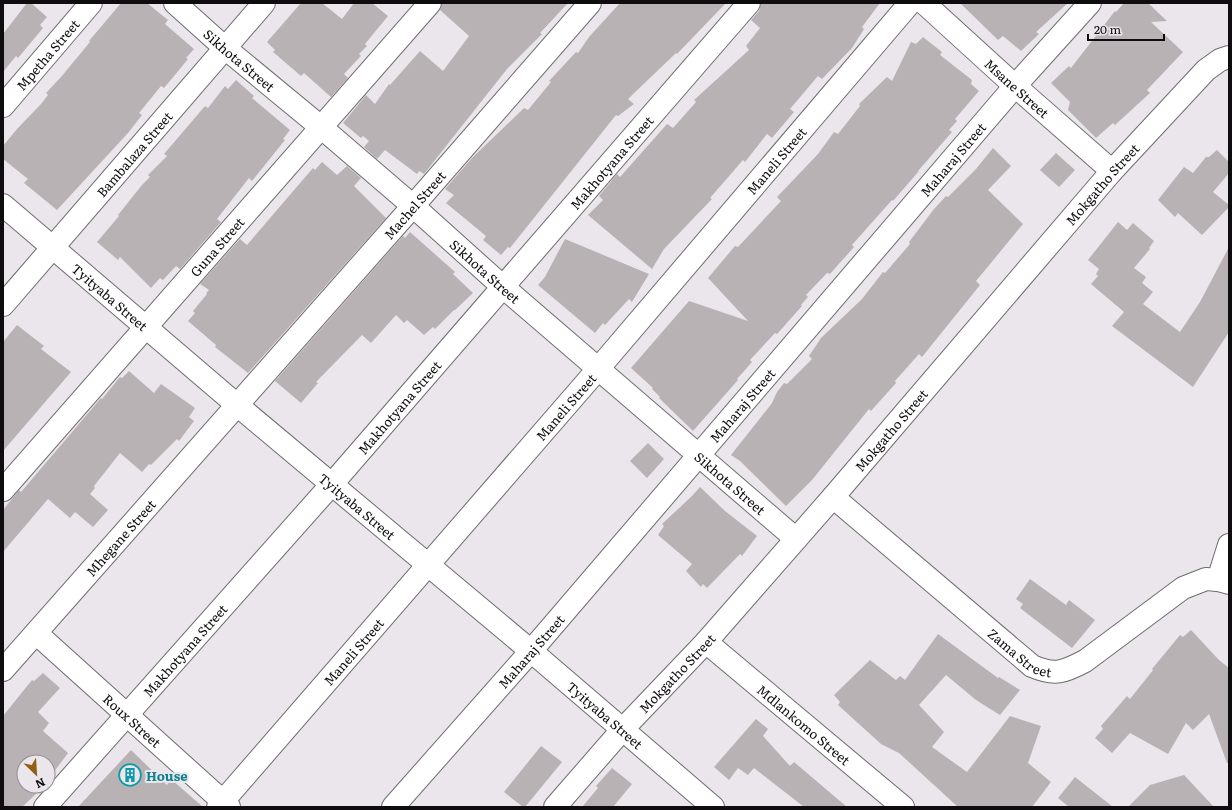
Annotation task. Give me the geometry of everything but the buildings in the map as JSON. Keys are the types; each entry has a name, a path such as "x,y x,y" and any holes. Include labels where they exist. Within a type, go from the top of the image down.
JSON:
{"street":[{"name":"Mpetha Street","path":"3,106 91,3"},
{"name":"Sikhota Street","path":"175,3 225,48 413,206 502,286 796,539"},
{"name":"Bambalaza Street","path":"3,305 264,3"},
{"name":"Guna Street","path":"3,490 322,128 430,3"},
{"name":"Machel Street","path":"237,405 590,3"},
{"name":"Makhotyana Street","path":"45,807 332,484 502,286 749,3"},
{"name":"Maneli Street","path":"223,805 910,3"},
{"name":"Msane Street","path":"924,3 1112,172"},
{"name":"Maharaj Street","path":"393,807 531,651 1015,86 1090,3"},
{"name":"Mokgatho Street","path":"555,807 622,730 706,642 1112,172 1206,70 1220,60 1229,57"},
{"name":"Tyityaba Street","path":"3,205 237,405 531,651 711,806"},
{"name":"Mhegane Street","path":"3,670 237,405"},
{"name":"Zama Street","path":"833,496 1032,666 1045,671 1057,672 1069,669 1085,660 1183,588 1206,579 1224,582"},
{"path":"1224,582 1229,545"},
{"name":"Roux Street","path":"36,633 127,715 223,805"},
{"name":"Mdlankomo Street","path":"706,642 903,807"}],"place":[{"name":"House","path":"130,775"}]}
